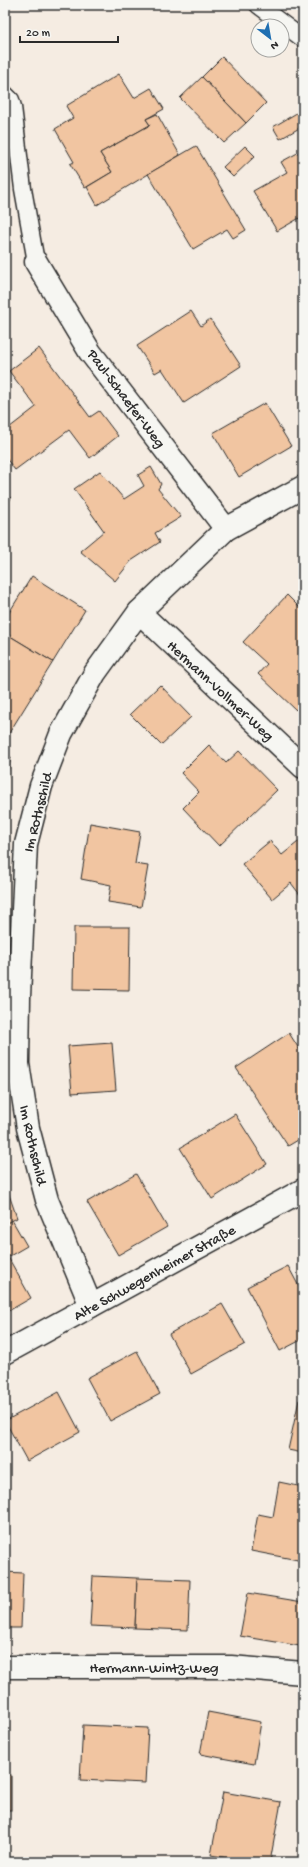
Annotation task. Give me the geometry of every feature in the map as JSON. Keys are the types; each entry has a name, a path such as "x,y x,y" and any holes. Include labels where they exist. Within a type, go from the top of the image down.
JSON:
{"street":[{"name":"Paul-Schaefer-Weg","path":"36,262 90,352 226,529"},
{"name":"Im Rothschild","path":"91,1306 47,1200 28,1128 18,1064 19,997 26,844 41,786 61,734 95,673 139,612 226,529 303,487"},
{"name":"Hermann-Vollmer-Weg","path":"139,612 303,767"},
{"name":"Alte Schwegenheimer Straße","path":"5,1354 303,1190"},
{"name":"Hermann-Wintz-Weg","path":"5,1666 231,1667 303,1673"}],"lane":[{"path":"258,5 303,39"},
{"path":"5,94 11,100 13,107 23,189 36,262"}],"building":[{"path":"222,57 266,103 246,123 202,77"},
{"path":"119,74 134,98 151,88 164,109 146,119 150,125 100,153 112,172 85,188 70,164 74,162 55,129 73,118 66,106"},
{"path":"202,77 246,123 224,143 180,98"},
{"path":"300,111 303,116 303,126 280,139 273,127"},
{"path":"157,114 180,155 97,205 87,187 112,172 100,153 150,125 146,119"},
{"path":"196,146 246,230 233,238 227,229 193,249 148,174"},
{"path":"245,146 255,156 233,177 223,167"},
{"path":"303,150 303,216 277,231 253,191 287,172 281,162"},
{"path":"191,311 201,326 210,319 241,366 184,403 162,369 155,373 137,346"},
{"path":"39,348 90,417 99,411 118,436 90,458 69,430 15,470 5,457 5,431 36,407 9,371"},
{"path":"265,403 291,446 239,477 213,433"},
{"path":"151,467 161,484 158,489 181,517 155,533 160,542 131,561 115,581 80,551 104,531 74,489 100,471 124,499 144,486 138,475"},
{"path":"5,495 11,498 5,509"},
{"path":"32,576 85,610 53,662 5,633 5,619"},
{"path":"287,595 303,611 303,703 296,710 258,674 267,664 243,642"},
{"path":"5,633 53,662 6,738 5,737"},
{"path":"160,685 191,717 161,745 130,714"},
{"path":"209,745 226,763 239,751 277,790 219,846 183,808 199,792 181,773"},
{"path":"5,756 11,757 5,785"},
{"path":"90,823 140,832 135,864 148,866 141,907 108,902 111,885 81,879"},
{"path":"303,838 303,894 301,896 291,883 272,899 242,864 270,841 282,855"},
{"path":"74,927 130,927 129,990 73,989"},
{"path":"289,1033 303,1055 303,1137 288,1146 236,1068"},
{"path":"112,1043 116,1090 72,1093 68,1046"},
{"path":"235,1114 267,1164 212,1199 180,1148"},
{"path":"136,1174 167,1227 118,1255 87,1202"},
{"path":"5,1183 17,1218 5,1224"},
{"path":"12,1220 27,1246 8,1257 31,1298 5,1313 5,1224"},
{"path":"288,1266 303,1294 303,1339 280,1351 247,1287"},
{"path":"222,1304 245,1344 191,1374 169,1334"},
{"path":"137,1351 160,1394 110,1421 87,1378"},
{"path":"59,1392 80,1432 27,1461 5,1421"},
{"path":"299,1400 303,1401 303,1453 288,1450"},
{"path":"279,1482 303,1487 303,1561 251,1551 258,1514 273,1517"},
{"path":"5,1572 23,1573 21,1628 5,1628"},
{"path":"93,1576 137,1578 135,1628 90,1626"},
{"path":"137,1578 190,1580 188,1630 135,1628"},
{"path":"248,1593 303,1602 303,1625 300,1646 240,1636"},
{"path":"208,1712 261,1722 254,1764 200,1754"},
{"path":"83,1725 148,1728 145,1783 80,1780"},
{"path":"5,1775 11,1775 11,1810 5,1810"},
{"path":"223,1792 281,1802 270,1862 249,1862 211,1855"}]}
